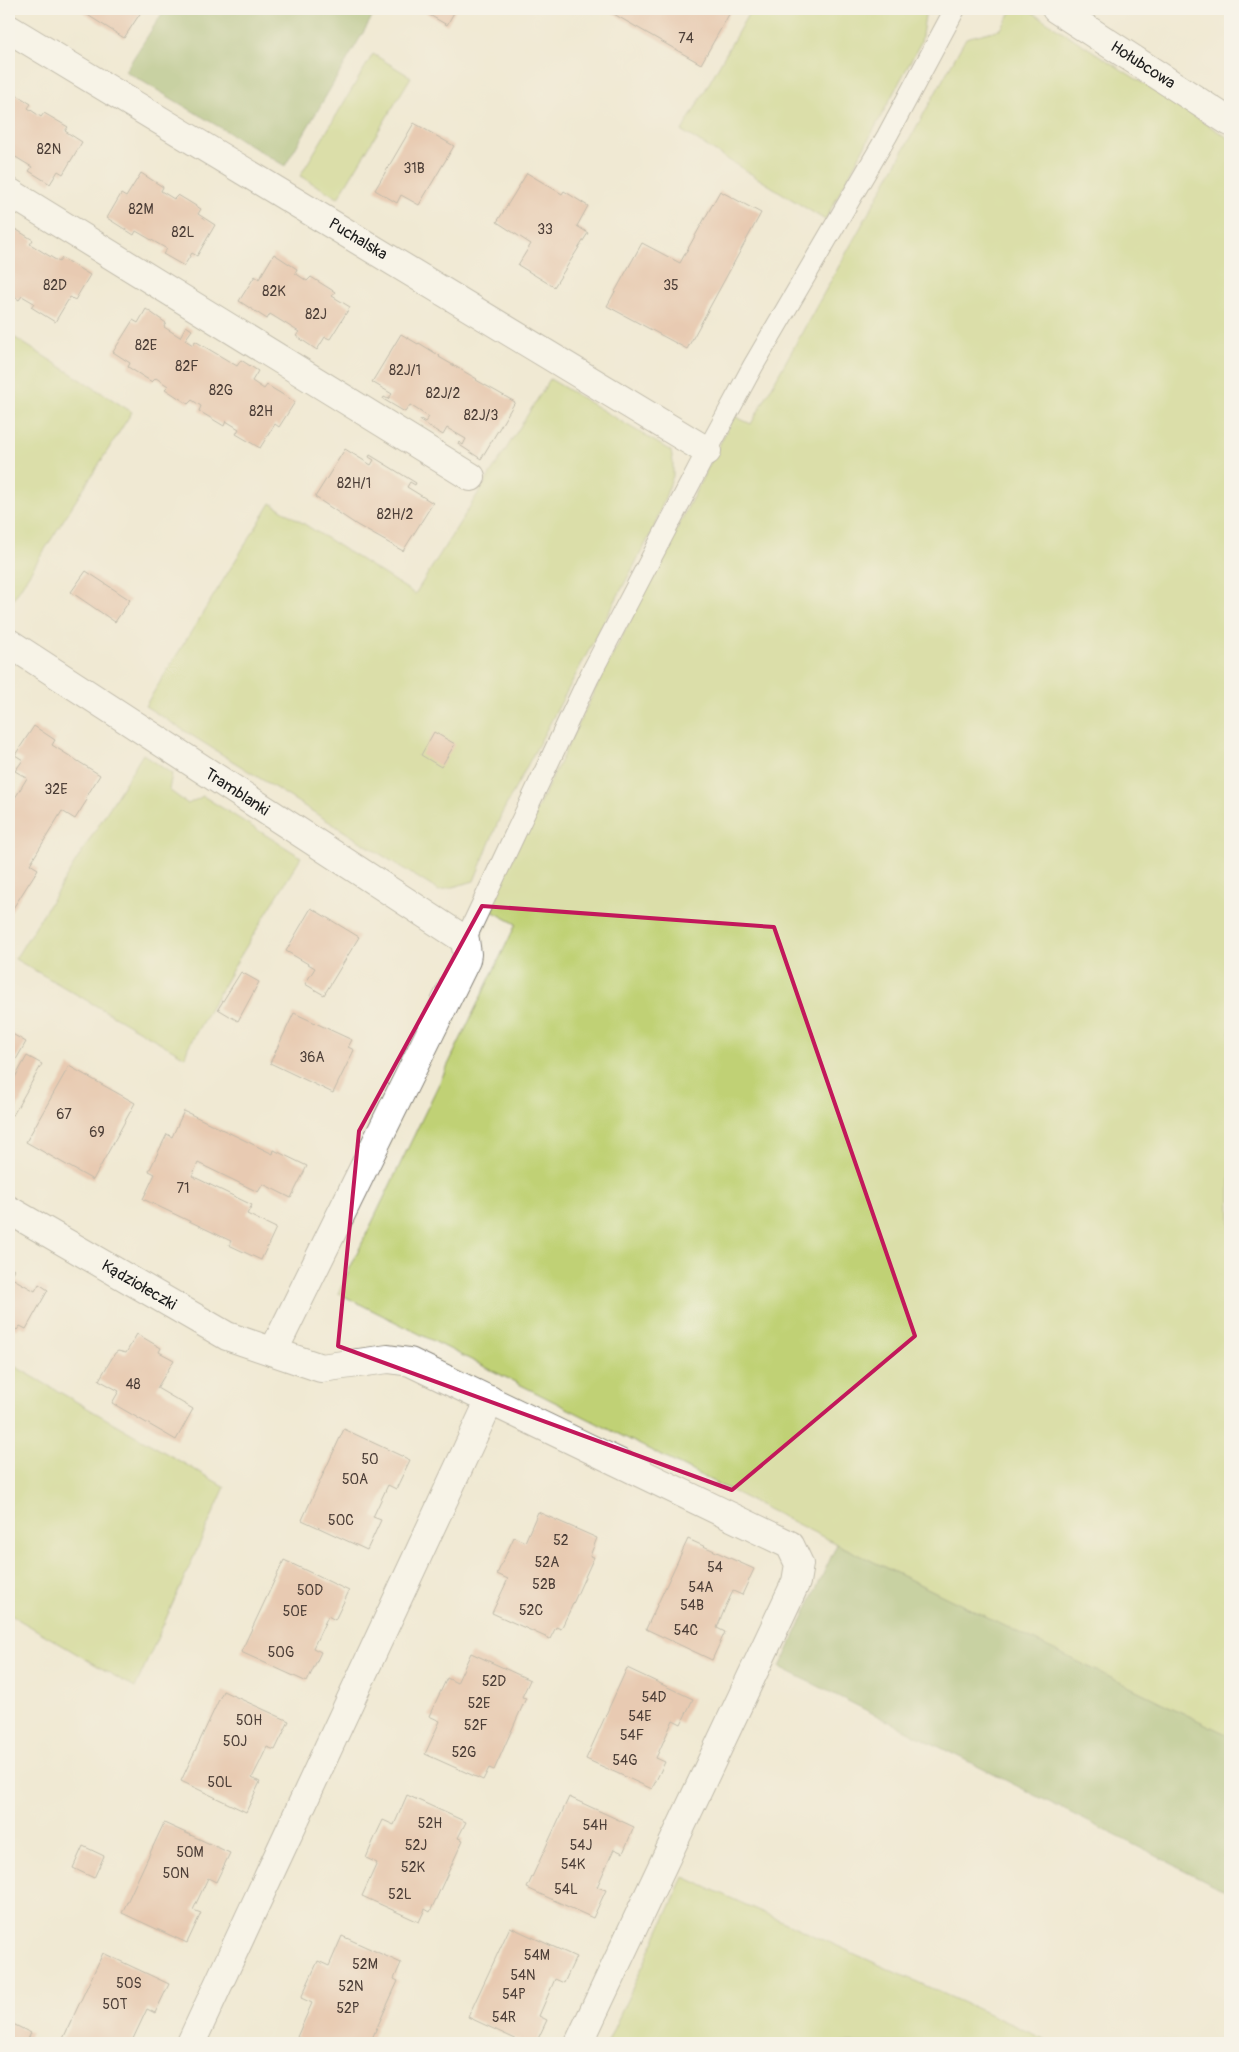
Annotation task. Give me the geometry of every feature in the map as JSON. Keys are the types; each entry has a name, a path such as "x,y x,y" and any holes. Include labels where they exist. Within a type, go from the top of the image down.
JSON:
{"street":[{"name":"Hołubcowa","path":"1056,9 1230,122"},
{"name":"Puchalska","path":"9,29 510,330 707,451"},
{"path":"9,192 471,477"},
{"name":"Tramblanki","path":"9,644 465,940"},
{"path":"273,1352 466,960 468,954 465,940"},
{"name":"Kądziołeczki","path":"9,1210 227,1336 321,1368 388,1359 410,1362 790,1545 799,1564 796,1582 580,2043"},
{"path":"191,2043 490,1400"}],"lane":[{"path":"465,940 589,678 707,451 753,366 886,136 955,9"}],"highlighted area":[{"path":"482,906 774,927 915,1336 732,1490 338,1346 359,1131"}],"green space":[{"path":"165,9 377,9 285,166 125,71"},
{"path":"751,9 926,9 921,42 825,220 682,131"},
{"path":"1013,9 1027,9 1230,139 1230,1736 837,1544 338,1293 516,924 488,909 596,688 734,416 751,424 966,38 1001,29"},
{"path":"373,54 411,77 338,198 300,176"},
{"path":"9,334 132,412 9,606"},
{"path":"550,379 671,451 673,476 653,530 501,815 474,881 439,891 145,706 271,503 415,594"},
{"path":"143,754 172,774 169,790 188,804 203,796 301,857 238,960 188,1047 185,1057 15,959"},
{"path":"9,1363 225,1487 135,1688 9,1614"},
{"path":"837,1544 1230,1736 1230,1893 780,1667"},
{"path":"684,1877 1053,2043 607,2043"}],"building":[{"path":"78,9 143,9 124,38"},
{"path":"419,9 456,9 447,25"},
{"path":"615,9 732,9 701,64 612,13"},
{"path":"9,90 31,104 28,108 41,117 44,113 68,127 65,131 82,142 63,174 58,171 50,184 29,171 32,167 9,153"},
{"path":"414,123 454,146 419,205 401,195 397,203 375,190"},
{"path":"141,173 163,187 161,191 174,199 178,195 201,209 198,214 215,225 197,256 192,253 184,266 163,254 167,249 136,231 134,235 107,218 121,194 126,197"},
{"path":"527,173 562,194 564,191 588,206 577,226 588,233 554,287 518,265 531,244 497,222"},
{"path":"720,191 761,213 687,349 607,306 642,243 680,263"},
{"path":"12,227 33,240 30,244 59,262 62,258 90,275 75,300 70,297 55,322 31,307 34,303 22,296 19,300 9,293 9,232"},
{"path":"274,254 297,269 295,273 307,281 311,277 335,292 332,296 350,307 330,339 325,337 317,350 296,336 299,332 270,314 267,319 239,301 255,276 259,279"},
{"path":"146,309 166,323 164,327 180,337 186,326 192,330 185,340 193,345 195,341 237,366 241,360 258,371 252,381 264,389 267,385 295,402 279,427 275,424 260,448 236,434 239,429 226,421 224,426 199,411 201,406 192,400 188,404 165,389 168,386 156,378 152,382 128,367 130,363 113,352 133,320 138,323"},
{"path":"401,334 515,402 481,459 458,444 459,442 463,445 466,439 447,428 443,435 420,421 421,419 425,422 429,417 410,405 405,412 383,399 384,397 388,399 392,394 372,382"},
{"path":"345,449 371,465 374,460 369,457 370,455 416,483 415,485 410,482 407,487 433,503 403,551 357,525 315,497"},
{"path":"86,571 130,600 115,622 71,592"},
{"path":"34,726 55,740 52,745 100,775 75,819 62,811 30,864 38,869 10,913 9,808 27,778 15,771 23,760 15,755"},
{"path":"434,732 455,744 441,767 421,755"},
{"path":"311,908 359,937 324,995 305,984 315,968 286,951"},
{"path":"241,972 259,982 238,1021 218,1009"},
{"path":"294,1013 352,1040 348,1047 354,1050 333,1093 270,1063"},
{"path":"9,1032 26,1042 9,1072"},
{"path":"27,1056 42,1064 13,1115 9,1113 9,1088"},
{"path":"69,1066 135,1103 93,1180 26,1142"},
{"path":"184,1111 273,1154 274,1150 307,1166 291,1198 263,1184 258,1192 198,1163 192,1176 252,1205 247,1214 276,1228 261,1260 229,1245 231,1241 143,1199 155,1174 149,1171 167,1134 172,1137"},
{"path":"9,1266 14,1269 10,1277 35,1291 39,1284 48,1290 26,1329 20,1326 17,1330 9,1325"},
{"path":"137,1334 161,1348 159,1352 174,1360 157,1388 193,1409 176,1440 112,1403 119,1391 99,1380 115,1353 118,1351 126,1353"},
{"path":"344,1429 410,1460 396,1489 388,1485 373,1517 381,1520 367,1550 302,1520"},
{"path":"538,1512 597,1538 590,1556 594,1557 571,1608 561,1629 556,1627 550,1639 492,1613 508,1579 497,1574 514,1537 525,1542"},
{"path":"688,1539 754,1569 742,1595 733,1591 725,1608 717,1628 725,1632 712,1660 646,1629"},
{"path":"284,1560 349,1591 335,1620 328,1616 313,1648 321,1652 307,1682 241,1652"},
{"path":"471,1653 530,1680 522,1697 526,1698 494,1770 489,1768 483,1780 425,1754 440,1721 429,1716 447,1678 457,1683"},
{"path":"627,1668 693,1699 681,1724 673,1720 656,1758 665,1762 652,1789 586,1759"},
{"path":"223,1691 289,1721 275,1750 267,1747 252,1778 260,1782 246,1812 181,1781"},
{"path":"407,1795 466,1822 458,1838 463,1840 430,1912 425,1909 419,1922 362,1896 377,1863 366,1858 375,1837 383,1820 394,1825"},
{"path":"569,1797 634,1827 623,1853 614,1849 597,1887 606,1890 593,1918 527,1888"},
{"path":"164,1823 230,1853 216,1882 208,1878 193,1910 201,1913 187,1943 122,1913"},
{"path":"83,1846 104,1856 94,1878 73,1868"},
{"path":"510,1927 576,1957 564,1983 555,1979 539,2016 547,2020 536,2043 524,2043 468,2017"},
{"path":"342,1936 401,1963 394,1979 398,1981 370,2043 311,2043 297,2037 312,2003 301,1998 318,1961 329,1966"},
{"path":"103,1953 169,1984 155,2013 147,2009 132,2041 138,2043 61,2043"},
{"path":"9,2022 31,2033 26,2043 13,2043 9,2041"}]}
